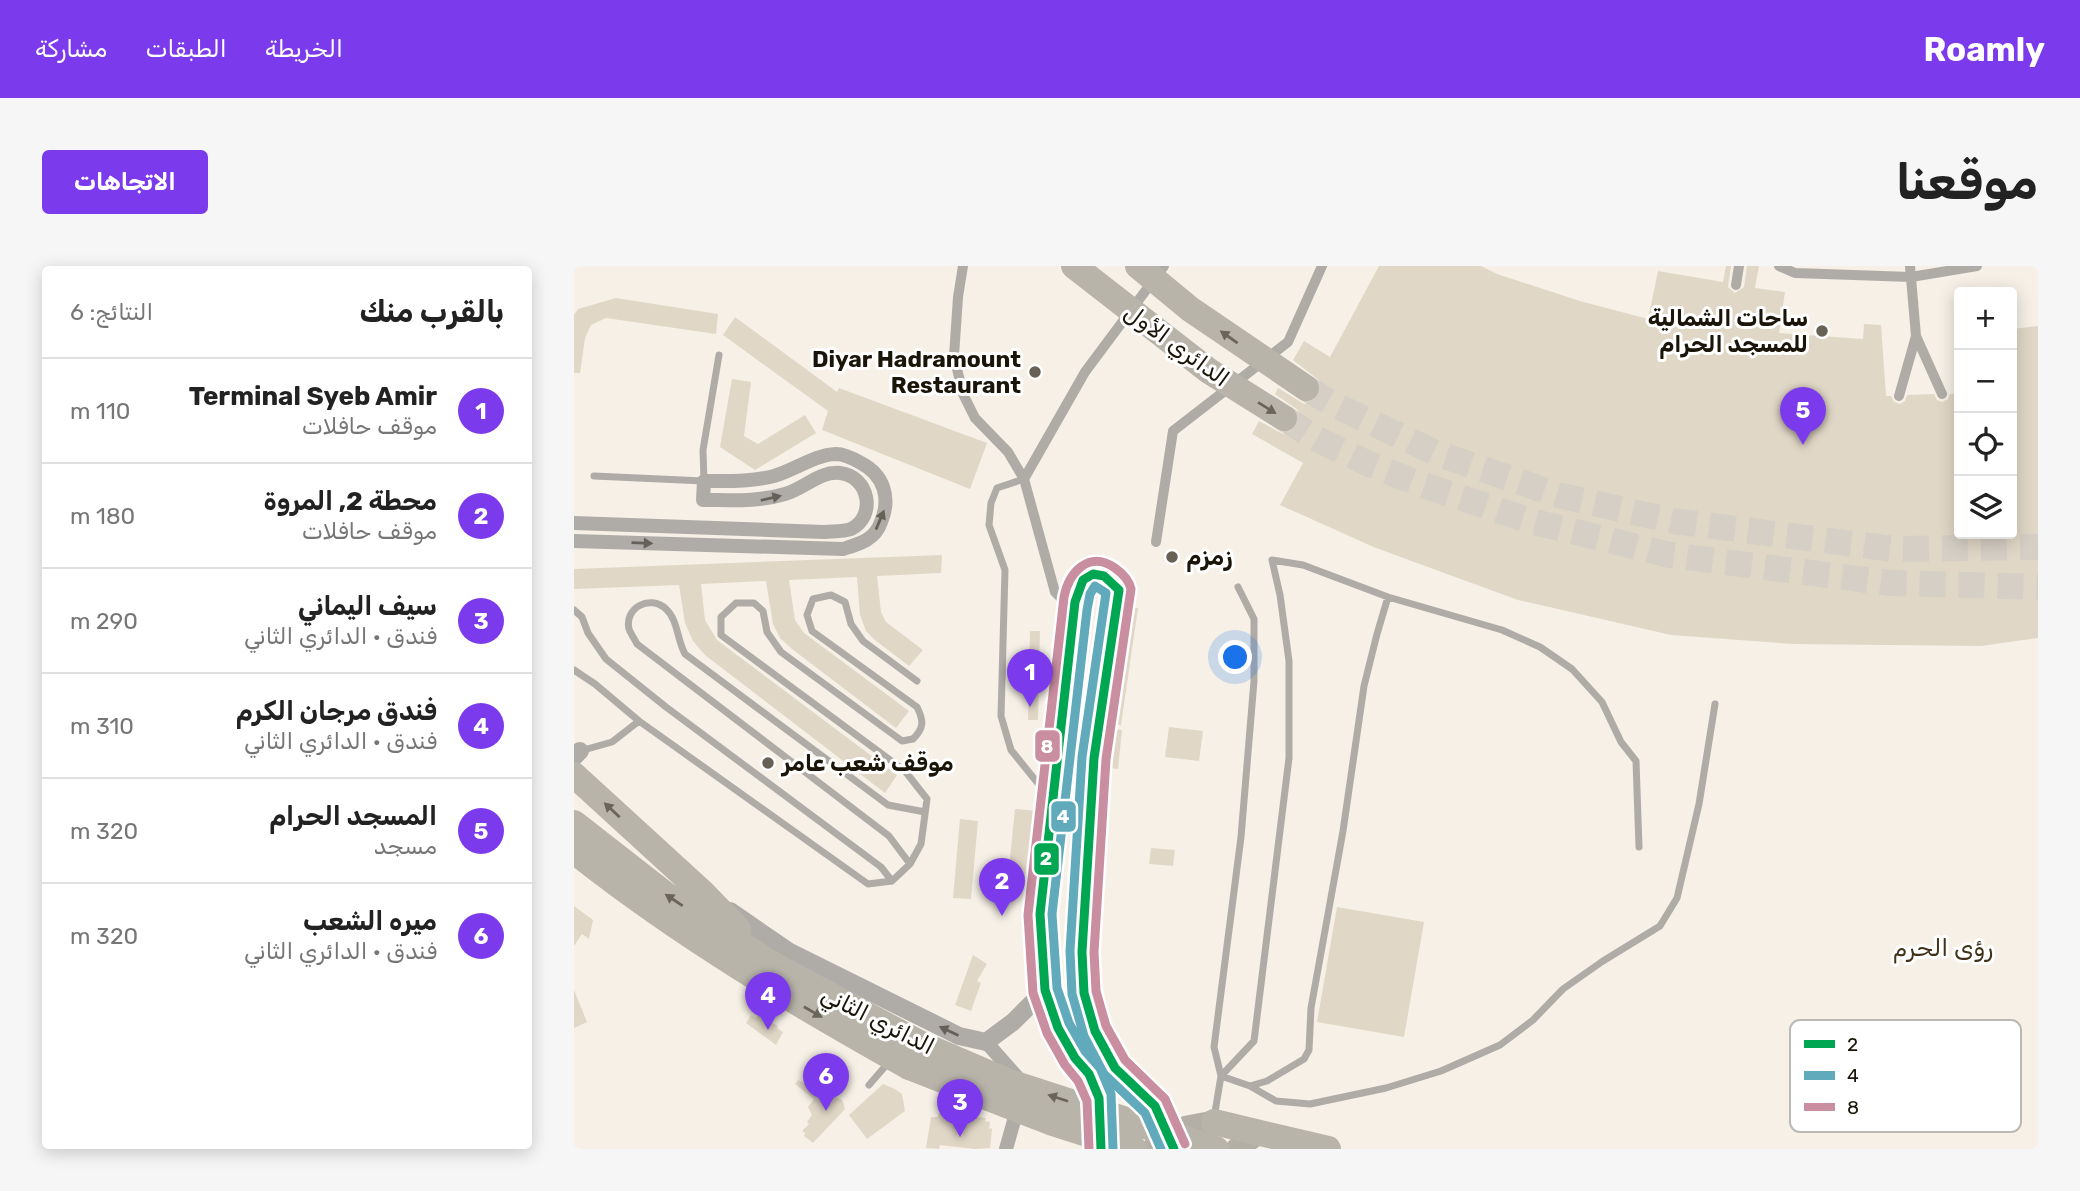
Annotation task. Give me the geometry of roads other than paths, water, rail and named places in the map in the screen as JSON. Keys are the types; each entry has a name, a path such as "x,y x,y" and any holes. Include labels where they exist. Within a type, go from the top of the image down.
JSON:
{"highway":[{"name":"الدائري الأول","path":"1074,266 1209,371 1284,418"},
{"name":"الدائري الأول","path":"1138,266 1190,309 1306,388"},
{"path":"576,761 649,844 702,892 770,963"},
{"name":"الدائري الثاني","path":"577,835 908,1056 1009,1082 1216,1149"},
{"name":"الدائري الثاني","path":"577,835 620,888 776,992 1050,1122 1134,1149"},
{"path":"574,874 661,933 776,992"},
{"path":"1214,1122 1325,1148"}],"main road":[{"path":"1101,1149 1099,1098 1089,1074 1075,1058 1058,1028 1045,990 1040,914 1074,611 1079,585 1091,574 1102,574 1112,579 1119,590 1094,758 1082,952 1084,993 1095,1031 1115,1068 1155,1106 1214,1122"},
{"path":"1155,1106 1166,1145 1187,1127 1214,1122"},
{"path":"1237,1149 1259,1132"}],"street":[{"path":"963,266 954,356 964,394 975,418 1008,452 1024,479 1055,592 1074,611"},
{"path":"1024,479 1086,372 1164,266"},
{"path":"1156,542 1173,431 1288,342 1322,266"},
{"path":"1736,285 1739,266"},
{"path":"1779,266 1796,273 1911,271 1978,266"},
{"path":"1911,271 1916,337 1942,394"},
{"path":"1899,396 1916,337"},
{"path":"574,523 824,532 850,529 862,520 866,505 865,490 855,477 841,473 826,474 789,493 761,500 703,500 704,481 746,481 776,476 814,459 836,454 853,458 874,470 885,487 885,509 880,526 868,541 843,550 574,541"},
{"path":"702,892 788,951 959,1036 986,1042 1017,1077 1021,1094 1006,1149"},
{"path":"986,1042 1013,1022 1045,990"}],"lane":[{"path":"594,476 704,481 703,450 719,355"},
{"path":"1024,479 997,488 990,503 989,525 1005,570 1001,716 1011,750 1054,803"},
{"path":"1221,1076 1254,1041 1289,758 1289,660 1272,560 1303,565 1388,597 1502,630 1540,647 1572,669 1602,702 1621,742 1636,761 1639,847"},
{"path":"1214,1122 1221,1076 1214,1046 1241,837 1254,681 1254,619 1238,587"},
{"path":"574,670 639,721 868,884 892,881 911,864 921,844 927,799 905,771 721,635 721,617 736,603 754,603 763,611 767,632 781,652 902,741 914,739 922,730 923,719 918,707 812,631 807,615 813,598 831,595 845,602 851,624 863,641 917,681"},
{"path":"1250,1086 1267,1081 1295,1065 1304,1059 1309,1050 1311,1008 1343,831 1364,687 1388,597"},
{"path":"911,864 890,836 637,644 629,630 629,619 635,608 645,603 658,603 668,610 675,623 678,642 685,654 888,805 925,812"},
{"path":"574,610 582,617 588,633 606,659 666,708 881,867 892,881"},
{"path":"1221,1076 1250,1086 1276,1101 1310,1104 1386,1088 1441,1071 1500,1045 1533,1020 1563,989 1602,961 1660,926 1676,898 1699,804 1715,704"},
{"path":"576,761 612,741 639,721"},
{"path":"869,1086 908,1056"}],"tunnel":[{"path":"1306,388 1333,404 1436,453 1558,495 1673,521 1894,549 2038,547"},
{"path":"1284,418 1317,439 1417,483 1534,522 1670,555 1890,583 2038,587"}],"place":[{"name":"ساحات الشمالية للمسجد الحرام","path":"1822,331"},
{"name":"Diyar Hadramount Restaurant","path":"1035,372"},
{"name":"المسجد الحرام","path":"1803,445"},
{"name":"زمزم","path":"1172,557"},
{"name":"Terminal Syeb Amir","path":"1030,707"},
{"name":"موقف شعب عامر","path":"768,763"},
{"name":"محطة 2, المروة","path":"1002,916"},
{"name":"فندق مرجان الكرم","path":"768,1030"},
{"name":"ميره الشعب","path":"826,1111"},
{"name":"سيف اليماني","path":"960,1137"}],"district":[{"name":"رؤى الحرم","path":"1943,948"}]}
